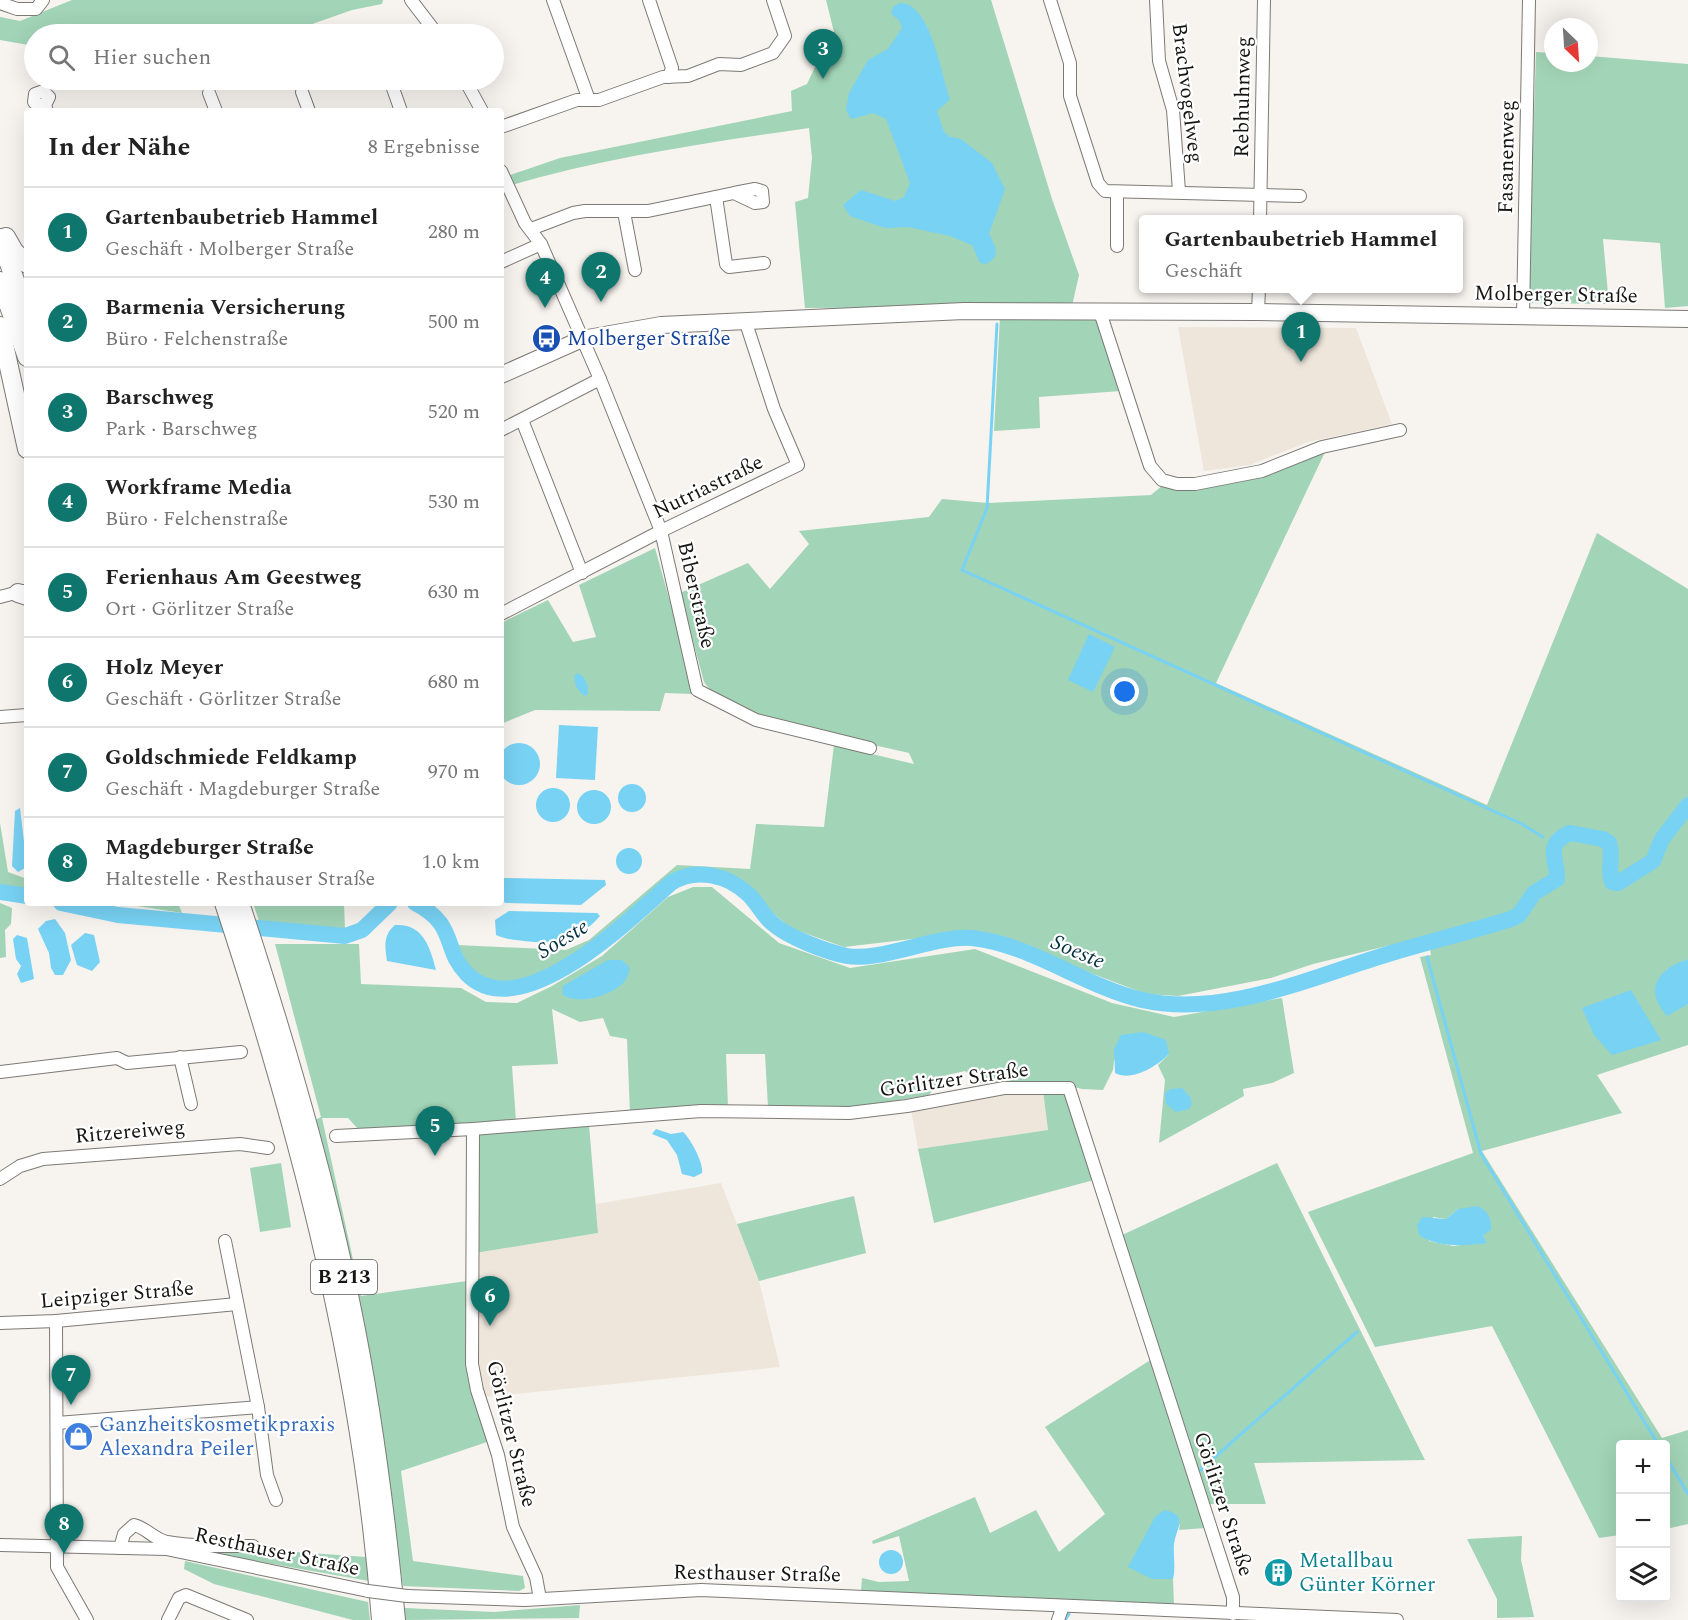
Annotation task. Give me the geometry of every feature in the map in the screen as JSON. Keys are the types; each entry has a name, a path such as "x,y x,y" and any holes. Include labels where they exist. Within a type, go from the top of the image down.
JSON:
{"highway":[{"path":"0,226 14,251 24,261"},
{"path":"0,238 24,306"},
{"path":"0,281 24,349"},
{"path":"0,326 24,435"},
{"name":"B 213","path":"231,908 309,1131 352,1310 383,1491 396,1620"},
{"name":"B 213","path":"245,943 294,1129 337,1308 365,1471 381,1620"}],"main road":[{"name":"Molberger Straße","path":"504,374 582,339 661,325 746,323 964,311 1258,312 1688,319"}],"street":[{"path":"0,3 17,9 36,9 43,0"},
{"path":"411,0 429,24"},
{"path":"553,0 589,100"},
{"path":"650,0 672,68 669,77"},
{"path":"504,126 577,100 599,100 669,77 688,76 719,64 741,65 773,53 785,36 772,0"},
{"path":"1050,0 1070,63 1070,96 1098,183 1105,191 1179,191 1300,196"},
{"name":"Brachvogelweg","path":"1156,0 1159,61 1173,110 1179,191"},
{"name":"Rebhuhnweg","path":"1260,215 1264,0"},
{"name":"Fasanenweg","path":"1523,316 1529,0"},
{"path":"394,90 400,108"},
{"path":"470,90 480,108"},
{"path":"302,92 308,108"},
{"path":"209,93 215,108"},
{"name":"Biberstraße","path":"504,178 525,223 541,244 600,379 661,531 697,690 756,720 870,748"},
{"path":"1117,192 1117,246"},
{"path":"531,230 573,213 648,211 734,193"},
{"path":"716,197 726,264 729,267 764,263"},
{"path":"624,212 634,270"},
{"path":"504,261 541,244"},
{"path":"1258,312 1259,293"},
{"path":"1100,312 1150,466 1162,480 1177,484 1195,484 1262,471 1322,447 1400,430"},
{"name":"Nutriastraße","path":"504,611 661,531 798,465 774,409 746,323"},
{"path":"504,429 600,379"},
{"path":"522,420 582,573"},
{"path":"0,717 24,715"},
{"path":"0,1072 117,1058 127,1063 241,1052"},
{"path":"180,1057 191,1104"},
{"name":"Görlitzer Straße","path":"336,1136 473,1129 701,1111 849,1113 907,1106 1004,1088 1069,1088 1229,1586 1233,1614"},
{"name":"Görlitzer Straße","path":"473,1129 472,1364 477,1390 498,1455 513,1527 536,1577 540,1599"},
{"name":"Ritzereiweg","path":"0,1179 20,1166 43,1159 231,1144 268,1148"},
{"path":"225,1241 258,1407 267,1475 276,1500"},
{"name":"Leipziger Straße","path":"0,1323 56,1321 237,1304"},
{"path":"56,1321 56,1546 59,1571 87,1620"},
{"path":"57,1423 258,1407"},
{"name":"Resthauser Straße","path":"120,1548 124,1534 134,1525 142,1527 153,1537 167,1542 253,1546"},
{"name":"Resthauser Straße","path":"0,1545 166,1549 368,1591 407,1596 540,1599 701,1590 1397,1620"},
{"path":"168,1620 179,1599 186,1594 247,1620"},
{"path":"1058,1620 1063,1606"}],"shaded area":[{"path":"1178,327 1356,328 1392,424 1308,442 1250,465 1204,471"},
{"path":"1043,1091 1048,1130 918,1149 911,1109 1005,1092"},
{"path":"721,1183 759,1281 780,1367 485,1397 476,1366 475,1253 598,1233 596,1204"}],"green space":[{"path":"72,0 383,0 382,4 352,10 312,24 24,24 24,44 0,40 0,17 20,21"},
{"path":"826,0 991,0 1052,199 1079,275 1072,306 805,308 795,202 808,198 812,158 809,128 615,160 504,187 504,177 560,158 792,111 791,91 807,84 815,67 812,41 834,32"},
{"path":"1536,52 1544,52 1544,72 1598,72 1598,57 1688,64 1688,306 1665,308 1660,243 1603,239 1609,304 1528,303"},
{"path":"1000,317 1095,318 1121,391 1039,397 1040,428 994,431"},
{"path":"1325,452 1216,683 1487,805 1597,533 1688,589 1688,959 1666,970 1681,1006 1688,1004 1688,1045 1597,1075 1622,1113 1482,1151 1662,1438 1688,1430 1688,1524 1670,1528 1670,1440 1616,1440 1616,1536 1599,1538 1492,1326 1375,1347 1308,1212 1473,1153 1420,957 1431,955 1428,936 1313,964 1271,978 1178,996 1146,994 980,931 844,947 790,928 738,882 712,870 677,875 591,947 561,966 513,985 492,982 470,968 457,945 566,950 589,940 677,865 750,869 756,824 824,827 834,745 914,764 909,753 799,728 740,708 718,696 704,682 680,593 748,563 770,589 809,544 799,531 929,517 942,499 988,503 1151,495 1163,485 1206,487 1265,474","holes":["1458,1209 1483,1235 1486,1242 1453,1246 1429,1241 1433,1217 1446,1219"]},
{"path":"655,548 694,689 693,694 665,693 660,711 535,710 504,723 504,622 548,600 573,642 596,637 579,585"},
{"path":"0,823 8,872 24,878 24,891 0,890"},
{"path":"693,887 712,887 779,943 850,968 975,949 1112,1003 1174,1017 1282,998 1294,1073 1272,1083 1243,1089 1244,1096 1159,1143 1165,1080 1158,1065 1169,1054 1114,1060 1113,1070 1103,1090 1082,1089 1059,1083 979,1083 965,1071 943,1076 929,1095 852,1108 768,1107 765,1054 726,1054 728,1107 630,1114 627,1039 610,1036 603,1018 580,1022 552,1009 558,1064 512,1066 516,1121 360,1131 348,1118 322,1118 361,1296 467,1281 468,1365 490,1441 401,1471 413,1561 523,1576 525,1588 519,1591 403,1586 388,1491 313,1121 321,1117 275,944 359,944 361,984 461,988 486,1002 517,1003 552,986 602,956 668,897"},
{"path":"0,903 12,908 11,924 5,930 6,957 0,958"},
{"path":"137,906 179,906 182,913"},
{"path":"254,906 344,906 345,930 260,924"},
{"path":"1064,1090 1094,1180 934,1223 918,1149 1048,1130 1043,1091"},
{"path":"589,1125 598,1233 475,1253 477,1134"},
{"path":"281,1163 291,1227 260,1232 250,1168"},
{"path":"1277,1163 1425,1460 1254,1463 1266,1504 1206,1504 1120,1236"},
{"path":"854,1196 866,1253 759,1281 737,1224"},
{"path":"1152,1359 1205,1528 1179,1530 1180,1523 1152,1579 1173,1579 1174,1605 861,1592 862,1578 879,1582 909,1581 899,1536 873,1544 872,1541 975,1497 990,1533 1036,1510 1059,1552 1105,1514 1045,1427"},
{"path":"1522,1536 1521,1560 1534,1617 1497,1618 1497,1599 1467,1539"},
{"path":"239,1548 366,1557 369,1581 188,1549"},
{"path":"185,1561 368,1602 370,1620 353,1620 214,1584 184,1569"},
{"path":"580,1605 579,1618 405,1620 405,1608 494,1612"}],"water":[{"path":"900,3 911,6 920,14 933,42 950,99 937,111 944,132 950,137 961,139 992,163 1005,189 989,234 996,251 994,258 986,264 980,263 972,245 950,236 908,227 885,228 850,216 843,205 861,190 895,201 904,197 910,183 886,119 873,113 851,119 846,110 849,93 868,60 888,49 902,28 899,20 891,14 893,7"},
{"path":"1089,634 1115,647 1093,692 1068,680"},
{"path":"578,673 587,684 588,694 584,696 576,687 574,676"},
{"path":"559,725 598,727 595,780 556,778"},
{"path":"519,743 534,749 540,764 534,779 519,785 504,779 504,749"},
{"path":"632,784 642,788 646,798 642,808 632,812 622,808 618,798 622,788"},
{"path":"553,788 565,793 570,805 565,817 553,822 541,817 536,805 541,793"},
{"path":"594,790 606,795 611,807 606,819 594,824 582,819 577,807 582,795"},
{"path":"20,808 24,842 24,869 18,872 12,866 15,811"},
{"path":"629,848 638,852 642,861 638,870 629,874 620,870 616,861 620,852"},
{"path":"504,878 605,880 606,885 581,905 504,902"},
{"path":"509,911 597,913 600,916 575,936 556,941 536,942 496,935 495,920"},
{"path":"55,919 65,933 71,960 63,975 55,975 51,968 49,953 38,929 46,921"},
{"path":"395,925 405,925 419,932 428,945 436,970 387,961 385,946 387,937"},
{"path":"85,933 94,935 100,962 92,971 77,965 71,945"},
{"path":"17,935 27,938 34,979 21,983 17,974 21,966 16,959 13,939"},
{"path":"1688,959 1688,1004 1667,1016 1656,997 1657,981 1669,968"},
{"path":"608,960 622,960 630,968 621,985 608,993 592,998 568,998 562,994 563,986"},
{"path":"1631,990 1661,1040 1612,1055 1594,1035 1582,1008"},
{"path":"1143,1032 1166,1040 1169,1054 1151,1068 1136,1074 1129,1076 1115,1073 1114,1049 1121,1035"},
{"path":"1182,1088 1190,1097 1192,1104 1189,1109 1176,1112 1166,1104 1165,1093 1171,1089"},
{"path":"656,1129 671,1134 683,1132 696,1151 702,1173 694,1177 682,1174 677,1155 667,1140 652,1134"},
{"path":"1478,1206 1487,1213 1491,1222 1491,1230 1483,1235 1487,1243 1443,1244 1419,1235 1417,1225 1422,1217 1446,1219 1458,1209"},
{"path":"1164,1510 1177,1515 1180,1523 1174,1544 1174,1575 1173,1579 1152,1579 1128,1567 1155,1517"},
{"path":"891,1550 900,1553 903,1562 900,1571 891,1574 882,1571 879,1562 882,1553"}],"waterway":[{"path":"997,324 987,508 962,570 1522,824 1543,837"},
{"name":"Soeste","path":"420,906 429,911 444,929 459,965 467,974 490,987 516,987 545,978 574,962 603,941 671,883 681,878 701,874 722,878 741,888 769,920 787,934 839,954 860,957 942,940 972,938 1015,948 1120,994 1142,1000 1173,1004 1203,1004 1265,993 1401,950 1511,919 1519,915 1534,893 1557,879 1554,847 1562,837 1570,833 1603,839 1609,843 1612,882 1618,883 1653,861 1662,839 1688,805"},
{"name":"Soeste","path":"0,892 24,896"},
{"name":"Soeste","path":"75,906 118,915 345,936 362,930 387,906"},
{"path":"1427,957 1481,1154 1656,1440"},
{"path":"1198,1472 1357,1332"},
{"path":"1670,1464 1688,1494"},
{"path":"1065,1620 1069,1614"}],"place":[{"name":"Barschweg","path":"823,79"},
{"name":"Barmenia Versicherung","path":"601,302"},
{"name":"Workframe Media","path":"545,308"},
{"name":"Molberger Straße","path":"546,339"},
{"name":"Gartenbaubetrieb Hammel","path":"1301,362"},
{"name":"Ferienhaus Am Geestweg","path":"435,1156"},
{"name":"Holz Meyer","path":"490,1326"},
{"name":"Goldschmiede Feldkamp","path":"71,1405"},
{"name":"Ganzheitskosmetikpraxis Alexandra Peiler","path":"78,1437"},
{"name":"Magdeburger Straße","path":"64,1554"},
{"name":"Metallbau Günter Körner","path":"1278,1573"}]}
